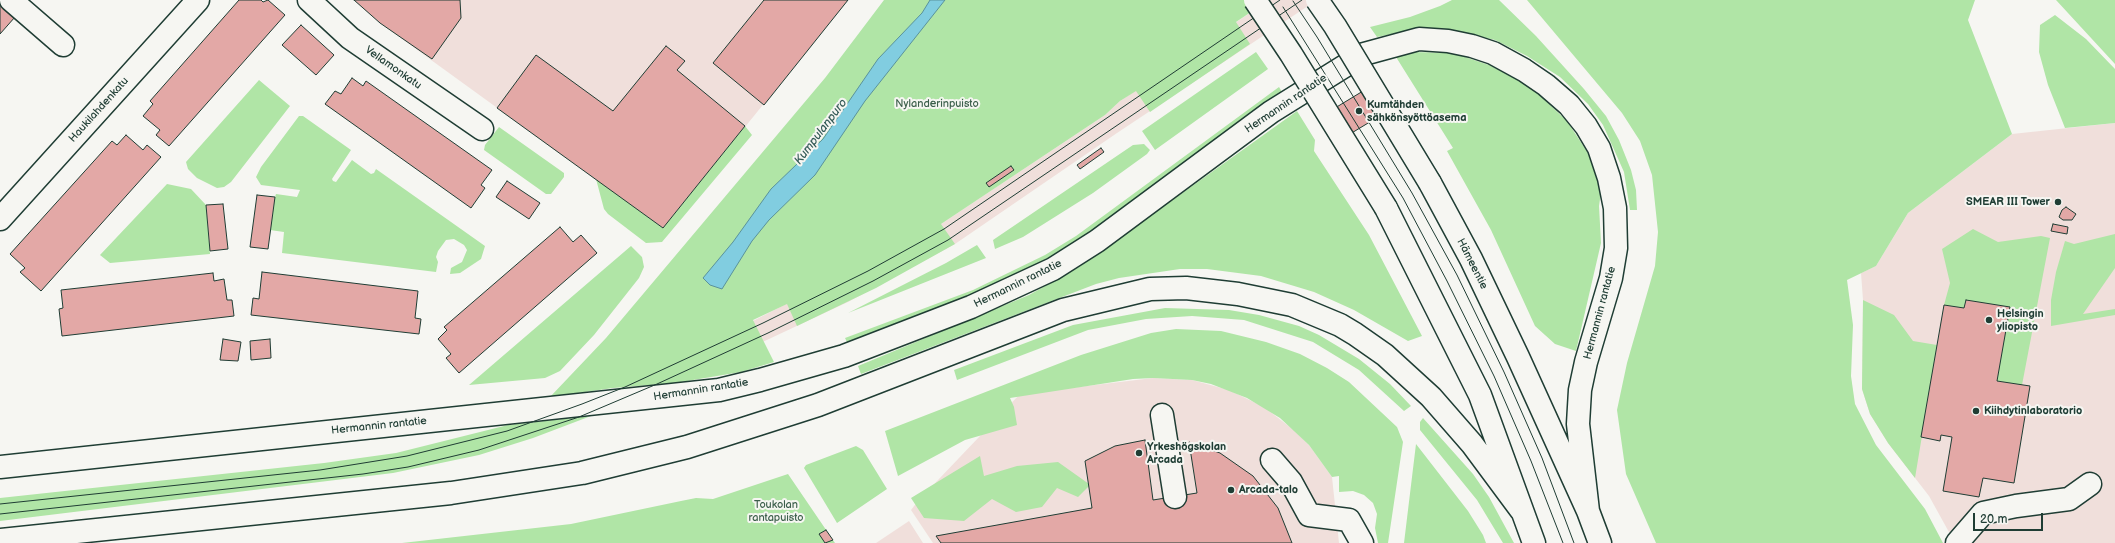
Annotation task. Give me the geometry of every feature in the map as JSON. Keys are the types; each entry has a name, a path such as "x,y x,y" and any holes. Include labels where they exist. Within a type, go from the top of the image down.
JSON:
{"main road":[{"path":"11,0 63,45"},
{"name":"Haukilahdenkatu","path":"0,220 198,0"},
{"name":"Vellamonkatu","path":"309,0 350,38 482,129"},
{"path":"1255,0 1291,54 1386,208 1480,395 1534,543"},
{"name":"Hämeentie","path":"1317,0 1335,26 1430,183 1477,273 1588,511 1600,543"},
{"name":"Hermannin rantatie","path":"0,467 718,390 760,380 844,356 971,307 1053,269 1097,241 1278,108 1364,54 1420,39 1448,41 1472,46 1493,53 1524,70 1546,85 1569,105 1586,126 1599,148 1609,178 1615,208 1616,248 1611,278 1586,362 1580,390 1578,424 1588,511"},
{"path":"0,540 452,493 582,473 687,446 811,407 1063,310 1150,289 1186,288 1238,294 1292,305 1340,325 1355,334 1384,355 1431,396 1472,444 1521,510"},
{"path":"1162,415 1175,496"},
{"path":"1272,460 1291,482 1309,515 1348,520 1362,543"},
{"path":"1957,543 1983,513 2016,506 2069,500 2090,484"}],"shaded area":[{"path":"354,0 848,0 663,228 380,23"},
{"path":"1269,0 1317,0 1117,133 955,244 848,302 675,383 625,387 941,224 1105,115 1120,101"},
{"name":"Helsingin yliopisto","path":"2115,123 2115,543 1955,543 1929,496 1888,443 1870,414 1862,389 1863,300 1861,273 1876,266 1908,213 2012,134"},
{"name":"Yrkeshögskolan Arcada","path":"1153,378 1192,380 1229,390 1264,407 1295,431 1309,445 1332,477 1339,543 933,543 911,510 1020,394"},
{"path":"909,521 923,543 876,543"}],"green space":[{"name":"Nylanderinpuisto","path":"884,0 1269,0 1236,22 1250,44 1150,112 1136,91 1120,101 1105,115 941,224 955,244 876,288 797,326 787,304 753,320 774,362 741,372 675,383 613,388 550,397 606,338 825,78"},
{"path":"1452,0 1499,0 1536,36 1584,89 1606,116 1619,140 1631,170 1636,190 1637,210 1630,210 1624,172 1603,125 1588,104 1560,77 1527,56 1495,40 1448,29 1416,29 1377,37 1370,27 1410,17"},
{"path":"1527,0 1975,0 1968,20 2012,134 1908,213 1876,266 1847,280 1853,325 1851,376 1855,404 1876,445 1925,509 1943,543 1656,543 1626,474 1617,410 1627,363 1655,266 1658,232 1652,175 1640,141 1622,113"},
{"path":"2056,0 2115,0 2115,64"},
{"path":"2055,15 2086,39 2115,69 2115,123 2065,128 2048,85 2039,52 2040,25"},
{"path":"1256,52 1268,69 1155,150 1142,131"},
{"path":"1413,52 1453,53 1489,65 1531,87 1567,121 1588,153 1601,192 1599,206 1601,243 1576,351 1555,344 1535,326 1491,230 1447,151 1453,148 1396,57"},
{"path":"259,80 290,106 231,182 224,187 217,188 197,178 188,169 186,162"},
{"path":"1279,87 1282,92 1081,240 1017,277 848,344 845,338 973,290 1045,255 1076,236"},
{"path":"1297,111 1315,140 1314,151 1369,235 1422,336 1408,341 1354,310 1314,292 1261,276 1207,269 1180,269 1119,278 1096,284 861,374 858,366 1029,295 1079,267"},
{"path":"299,116 303,116 351,150 332,179 333,181 336,182 352,160 371,174 374,173 376,169 485,246 481,259 460,273 450,274 451,268 462,262 467,250 464,245 454,239 446,240 438,251 436,257 438,262 436,272 282,253 284,232 270,230 275,197 276,194 297,197 300,190 261,185 256,177 261,167"},
{"path":"745,126 752,135 662,242 646,243 608,214 604,209 596,179 663,228"},
{"path":"499,127 564,173 564,177 551,194 546,194 484,150 485,145"},
{"path":"1144,144 1150,150 1147,154 1093,193 1023,237 995,249 993,240 1133,145"},
{"path":"167,184 191,189 206,205 210,254 110,263 100,255"},
{"path":"1973,229 1998,242 2041,236 2050,238 2022,385 1997,381 2009,307 1966,300 1964,308 1944,305 1950,283 1942,249"},
{"path":"2115,234 2115,268 2083,314 2115,309 2115,315 2051,326 2051,300 2056,272 2065,241 2074,244"},
{"path":"977,245 986,258 848,313 946,263"},
{"path":"631,246 642,257 644,267 639,278 594,335 560,371 545,378 469,385"},
{"path":"1863,300 1894,315 1913,341 1937,345 1915,478 1888,443 1870,414 1862,389"},
{"path":"1165,308 1229,310 1259,315 1299,326 1319,335 1359,359 1390,384 1411,406 1404,411 1359,370 1313,342 1244,320 1192,316 1146,319 1088,330 957,380 954,370 1073,325"},
{"path":"1176,329 1221,331 1266,342 1300,354 1327,368 1349,382 1397,427 1403,442 1388,543 1378,543 1375,528 1377,514 1373,503 1364,495 1353,491 1339,492 1339,476 1332,477 1309,445 1280,418 1247,398 1211,384 1192,380 1153,378 1133,379 1010,398 1014,407 1017,425 965,440 898,476 885,431 1081,355 1151,333"},
{"path":"591,416 533,438 479,455 393,473 0,521 0,498 324,463 396,453 508,425"},
{"path":"1423,418 1473,474 1489,497 1514,543 1503,543 1477,500 1420,430 1420,422"},
{"path":"1416,444 1468,511 1483,535 1486,543 1404,543"},
{"path":"856,446 863,450 887,489 837,523 804,468 806,465"},
{"path":"980,456 984,476 1017,466 1058,462 1089,484 1089,486 1078,497 1057,488 1042,507 1016,512 992,499 964,521 924,518 911,498"},
{"name":"Toukolan rantapuisto","path":"788,474 835,543 402,543 571,524 696,498 713,499"}],"water":[{"path":"930,0 945,0 865,101 815,175 769,220 752,241 722,289 710,285 703,278 733,242 771,189 823,139 878,59 922,13"}],"building":[{"path":"239,0 261,0 263,2 268,0 285,15 169,146 156,135 160,130 143,116 153,104 150,101"},
{"path":"354,0 460,0 461,18 432,59 380,23"},
{"path":"764,0 848,0 764,105 713,63"},
{"path":"0,3 15,17 0,34"},
{"path":"301,25 334,55 316,75 282,45"},
{"path":"666,46 685,61 677,70 745,126 663,228 497,108 536,55 613,111"},
{"path":"352,78 363,86 366,81 492,170 481,185 485,188 471,208 325,104 335,91 341,94"},
{"name":"Kumtähden sähkönsyöttöasema","path":"1368,88 1383,114 1350,134 1335,108"},
{"path":"126,135 143,150 147,145 161,157 41,291 20,272 25,268 10,254 112,141 117,145"},
{"path":"1101,148 1104,152 1080,169 1077,165"},
{"path":"1011,166 1014,170 989,187 986,183"},
{"path":"507,181 540,203 529,219 496,197"},
{"path":"257,195 275,197 268,249 250,247"},
{"path":"223,204 228,249 210,251 206,205"},
{"path":"2066,207 2076,214 2072,220 2063,220 2059,217 2062,210"},
{"path":"2053,224 2068,227 2067,234 2051,231"},
{"path":"560,227 573,242 581,235 597,253 459,373 446,358 451,354 438,339 447,330 444,327"},
{"path":"262,272 418,291 415,318 421,319 419,334 251,315 253,298 259,299"},
{"path":"213,273 214,281 224,279 227,300 232,300 234,316 62,336 59,309 63,308 61,290"},
{"name":"Kiihdytinlaboratorio","path":"1966,300 2010,307 1997,381 2030,386 2014,483 1983,478 1979,497 1943,491 1952,437 1941,435 1940,441 1921,437 1944,305 1964,308"},
{"path":"223,339 241,342 238,361 220,360"},
{"path":"270,339 271,358 251,360 250,341"},
{"name":"Arcada-talo","path":"1145,440 1153,500 1197,493 1189,442 1220,453 1253,476 1278,508 1292,543 941,543 936,536 1092,508 1085,461 1115,446"},
{"path":"826,530 833,540 825,543 819,534"}],"tram line":[{"path":"0,504 320,470 407,456 507,431 582,404 625,387 763,323 868,271 944,229 1280,0"},
{"path":"0,514 363,474 408,467 479,450 579,417 657,384 768,333 873,281 948,240 1302,0"},
{"path":"1293,1 1317,37 1412,193 1457,275 1504,372 1542,458 1574,543"},
{"path":"1283,7 1403,198 1447,281 1494,376 1531,461 1563,543"}],"place":[{"name":"Kumtähden sähkönsyöttöasema","path":"1359,111"},
{"name":"SMEAR III Tower","path":"2058,202"},
{"name":"Helsingin yliopisto","path":"1989,320"},
{"name":"Kiihdytinlaboratorio","path":"1976,411"},
{"name":"Yrkeshögskolan Arcada","path":"1139,453"},
{"name":"Arcada-talo","path":"1231,490"}],"water label":[{"name":"Kumpulanpuro","path":"821,132"}]}
